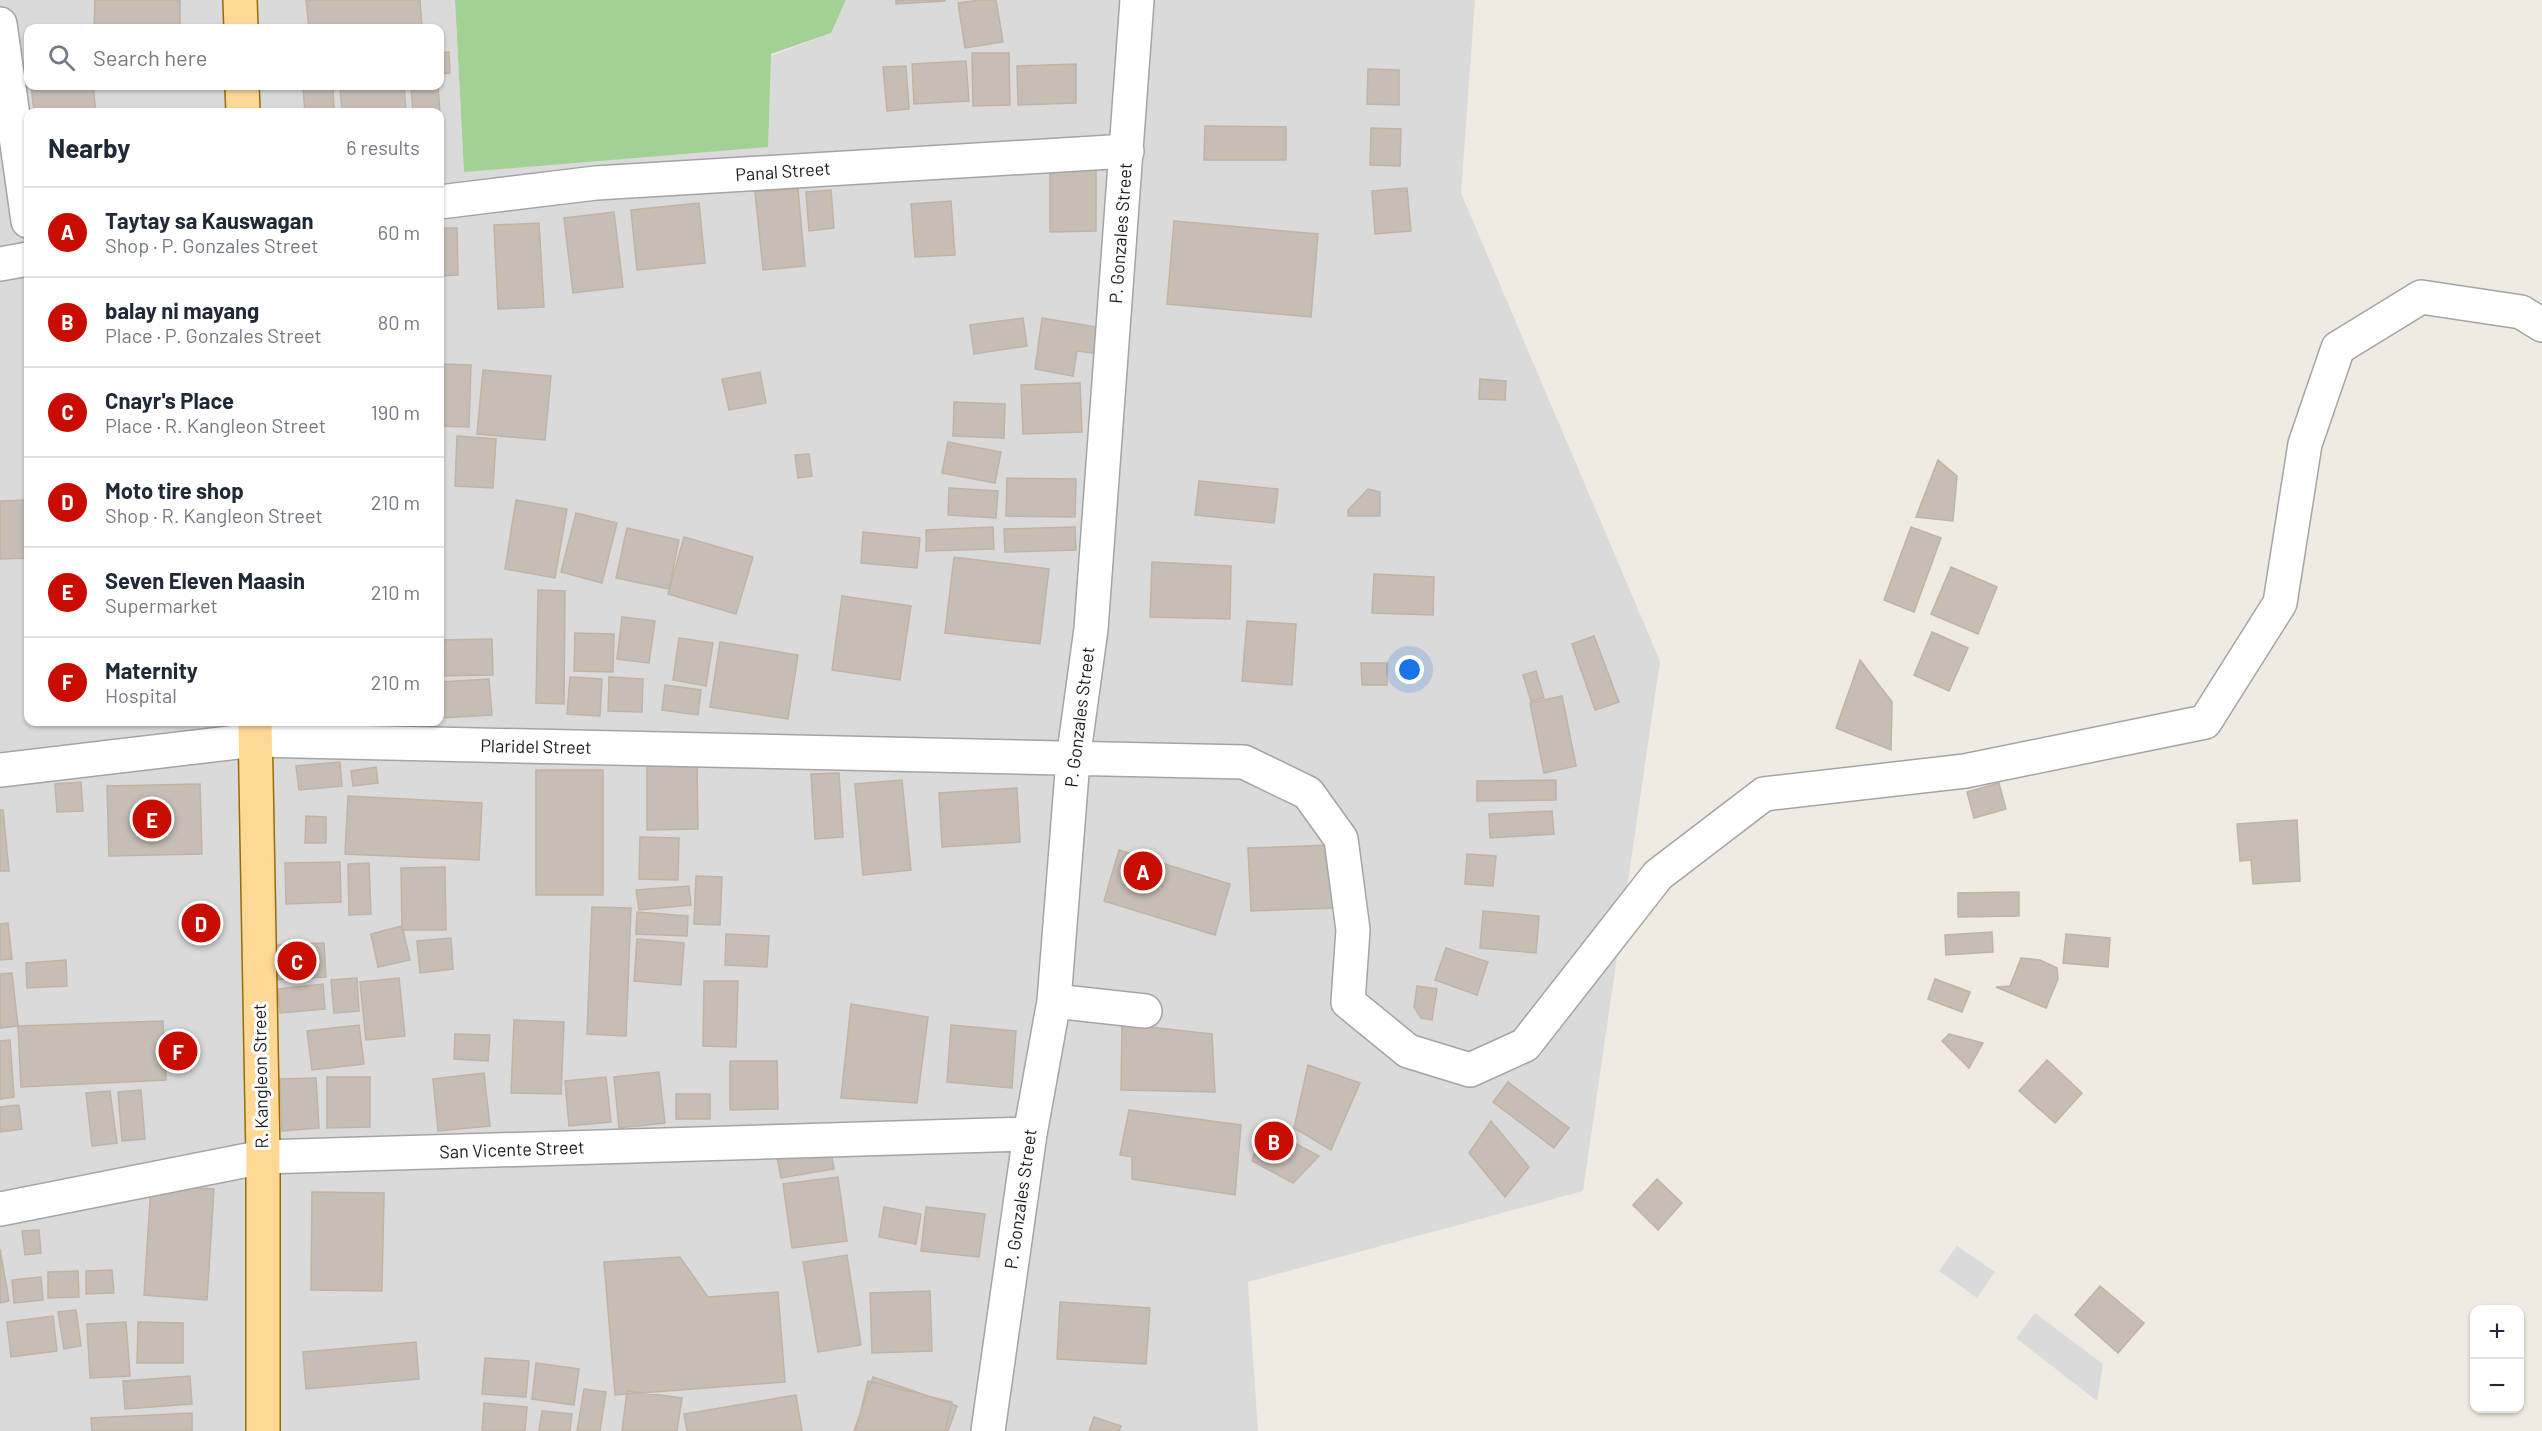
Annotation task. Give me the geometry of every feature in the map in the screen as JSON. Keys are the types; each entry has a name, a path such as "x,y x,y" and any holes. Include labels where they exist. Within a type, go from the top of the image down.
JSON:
{"main road":[{"path":"240,0 241,24"},
{"path":"242,90 243,108"},
{"name":"R. Kangleon Street","path":"255,731 263,1157 263,1431"}],"street":[{"name":"P. Gonzales Street","path":"988,1431 1030,1134 1054,1001 1073,760 1091,629 1137,0"},
{"path":"0,24 24,193"},
{"name":"Panal Street","path":"444,202 596,183 1127,151"},
{"path":"0,264 24,260"},
{"name":"Plaridel Street","path":"0,770 255,731 1073,760 1244,762 1308,793 1341,839 1353,930 1348,1002 1408,1051 1470,1071 1525,1046 1658,874 1764,794 1965,771 2205,722 2280,603 2305,444 2338,348 2421,297 2521,312 2542,325"},
{"path":"1054,1001 1145,1011"},
{"name":"San Vicente Street","path":"0,1209 263,1157 1030,1134"}],"shaded area":[{"path":"0,0 455,0 464,172 831,33 846,0 1475,0 1461,193 1660,661 1583,1191 1248,1282 1258,1431 0,1431"},
{"path":"1957,1246 1995,1272 1977,1298 1939,1271"},
{"path":"2035,1313 2103,1364 2097,1401 2016,1338"}],"green space":[{"path":"455,0 846,0 831,33 771,54 768,147 464,172"}],"building":[{"path":"95,0 180,0 180,24 94,24"},
{"path":"306,0 420,0 422,24 309,24"},
{"path":"896,0 945,0 945,1 896,4"},
{"path":"996,0 1003,42 965,48 958,3"},
{"path":"449,52 450,73 444,74 444,53"},
{"path":"972,53 1009,53 1010,105 973,106"},
{"path":"966,61 969,101 914,104 912,64"},
{"path":"1076,64 1076,103 1018,105 1017,66"},
{"path":"906,66 909,109 887,111 883,67"},
{"path":"1368,69 1399,70 1399,105 1367,104"},
{"path":"31,90 93,90 96,108 34,108"},
{"path":"303,90 333,90 334,108 305,108"},
{"path":"340,90 404,90 406,108 342,108"},
{"path":"411,90 438,90 440,108 413,108"},
{"path":"1205,126 1286,127 1286,160 1204,160"},
{"path":"1371,128 1401,129 1400,166 1370,165"},
{"path":"1050,170 1096,170 1096,231 1050,232"},
{"path":"1407,188 1411,231 1375,234 1372,191"},
{"path":"798,189 805,266 763,270 755,192"},
{"path":"831,190 834,228 809,231 806,192"},
{"path":"951,201 955,255 915,257 911,204"},
{"path":"699,203 705,263 637,270 631,210"},
{"path":"614,212 623,287 573,293 564,218"},
{"path":"1174,221 1318,234 1311,317 1167,304"},
{"path":"539,223 544,307 498,309 494,225"},
{"path":"444,228 457,228 458,275 444,276"},
{"path":"1023,318 1027,346 974,354 970,325"},
{"path":"1042,318 1103,328 1099,354 1077,351 1073,376 1035,369"},
{"path":"444,364 471,365 469,427 444,426"},
{"path":"483,370 551,376 545,440 477,434"},
{"path":"760,372 766,403 729,410 722,379"},
{"path":"1480,379 1506,381 1505,400 1479,399"},
{"path":"1080,383 1082,432 1023,434 1021,385"},
{"path":"954,402 1005,404 1004,438 953,436"},
{"path":"457,436 496,439 493,488 455,486"},
{"path":"948,442 1001,452 995,483 942,473"},
{"path":"809,454 812,476 798,478 795,455"},
{"path":"1938,460 1957,476 1953,521 1916,517"},
{"path":"1007,478 1076,479 1075,517 1006,516"},
{"path":"1199,481 1278,489 1274,523 1195,515"},
{"path":"949,488 998,491 996,518 948,515"},
{"path":"1368,489 1380,492 1380,516 1348,516 1348,510"},
{"path":"24,500 24,558 0,559 0,501"},
{"path":"516,500 567,509 555,578 505,569"},
{"path":"576,513 617,523 602,583 561,572"},
{"path":"993,527 994,549 926,551 926,530"},
{"path":"1075,527 1076,550 1005,552 1004,529"},
{"path":"1911,527 1941,538 1914,612 1884,600"},
{"path":"627,528 679,540 669,589 616,578"},
{"path":"863,532 920,538 917,568 861,563"},
{"path":"684,537 753,557 736,614 668,594"},
{"path":"954,557 1049,569 1040,644 945,633"},
{"path":"1152,562 1231,566 1230,619 1150,617"},
{"path":"1951,567 1997,587 1978,634 1931,614"},
{"path":"1374,574 1434,577 1433,615 1372,613"},
{"path":"538,590 565,591 564,704 536,703"},
{"path":"842,596 911,606 900,680 832,670"},
{"path":"622,617 655,621 649,663 617,659"},
{"path":"1247,621 1296,624 1292,685 1242,681"},
{"path":"1932,632 1968,648 1949,691 1914,675"},
{"path":"575,633 614,634 613,672 574,671"},
{"path":"1594,636 1619,702 1595,710 1572,644"},
{"path":"679,638 713,643 706,686 673,680"},
{"path":"492,639 493,675 444,676 444,640"},
{"path":"720,642 798,655 788,719 710,707"},
{"path":"1860,660 1892,702 1891,750 1836,728"},
{"path":"1361,663 1387,663 1387,685 1362,685"},
{"path":"1536,671 1544,698 1531,701 1523,675"},
{"path":"570,677 602,679 600,716 567,714"},
{"path":"609,677 643,679 642,712 608,711"},
{"path":"489,679 492,715 444,718 444,682"},
{"path":"665,685 701,690 698,715 662,710"},
{"path":"1562,696 1576,766 1544,773 1530,703"},
{"path":"340,762 342,786 299,790 296,766"},
{"path":"697,765 698,829 647,830 647,766"},
{"path":"376,767 378,783 353,786 351,771"},
{"path":"536,770 603,770 603,895 536,895"},
{"path":"839,773 843,837 815,839 811,774"},
{"path":"902,780 911,870 863,875 855,784"},
{"path":"1556,780 1556,800 1477,801 1477,781"},
{"path":"81,782 83,811 57,812 55,784"},
{"path":"1999,783 2006,809 1974,818 1967,792"},
{"path":"200,784 202,854 109,856 107,786"},
{"path":"1017,788 1020,842 942,847 939,793"},
{"path":"348,796 482,803 479,860 345,854"},
{"path":"0,810 3,810 9,871 0,871"},
{"path":"1552,811 1554,834 1490,838 1489,814"},
{"path":"306,816 326,817 326,843 305,843"},
{"path":"2297,820 2300,881 2253,884 2251,860 2240,861 2237,824"},
{"path":"640,837 679,838 678,880 639,879"},
{"path":"1332,845 1335,908 1251,911 1248,848"},
{"path":"1119,850 1230,884 1215,935 1104,901"},
{"path":"1467,854 1496,856 1493,886 1465,884"},
{"path":"340,862 341,902 286,904 285,863"},
{"path":"369,863 371,914 349,915 348,864"},
{"path":"445,867 446,930 402,930 401,868"},
{"path":"696,876 722,877 720,925 694,924"},
{"path":"689,886 691,905 639,910 636,890"},
{"path":"2019,892 2019,916 1958,917 1958,893"},
{"path":"592,907 631,908 626,1036 587,1034"},
{"path":"1483,911 1539,916 1536,953 1480,948"},
{"path":"637,912 688,916 687,936 636,934"},
{"path":"8,923 12,959 0,960 0,924"},
{"path":"402,926 410,960 378,967 371,934"},
{"path":"1992,932 1993,952 1946,955 1945,935"},
{"path":"726,934 769,936 767,967 725,965"},
{"path":"2066,934 2110,938 2108,967 2063,963"},
{"path":"451,938 453,969 420,973 417,941"},
{"path":"637,939 684,943 681,985 634,981"},
{"path":"324,943 326,977 271,980 269,945"},
{"path":"1446,948 1488,962 1477,995 1435,980"},
{"path":"2021,958 2040,960 2057,968 2058,979 2046,1008 1996,987 2010,986"},
{"path":"66,960 67,986 27,988 26,963"},
{"path":"12,973 18,1026 0,1028 0,974"},
{"path":"357,978 359,1011 334,1013 331,980"},
{"path":"399,978 405,1036 366,1040 360,982"},
{"path":"1935,979 1970,992 1962,1012 1928,999"},
{"path":"704,981 738,981 736,1047 703,1046"},
{"path":"323,984 325,1009 280,1013 278,989"},
{"path":"1417,986 1437,989 1432,1020 1421,1018 1414,1007"},
{"path":"851,1004 928,1017 917,1103 841,1098"},
{"path":"514,1020 564,1022 561,1094 511,1093"},
{"path":"163,1021 166,1080 21,1087 18,1026"},
{"path":"1122,1024 1212,1034 1215,1092 1121,1090"},
{"path":"359,1025 364,1064 312,1070 307,1031"},
{"path":"951,1025 1016,1031 1012,1088 947,1082"},
{"path":"455,1034 490,1035 488,1061 454,1059"},
{"path":"1949,1034 1983,1043 1969,1068 1942,1041"},
{"path":"10,1040 14,1097 0,1099 0,1041"},
{"path":"2047,1060 2082,1093 2055,1123 2019,1091"},
{"path":"730,1061 777,1061 778,1109 730,1110"},
{"path":"1308,1065 1360,1083 1331,1150 1294,1128"},
{"path":"659,1072 665,1123 619,1128 614,1077"},
{"path":"484,1073 490,1126 438,1131 433,1079"},
{"path":"327,1077 370,1077 370,1127 327,1128"},
{"path":"606,1077 611,1122 569,1126 565,1081"},
{"path":"316,1078 319,1128 282,1131 280,1079"},
{"path":"1508,1082 1569,1128 1554,1148 1493,1102"},
{"path":"141,1090 145,1139 122,1141 118,1092"},
{"path":"110,1091 117,1143 92,1146 86,1093"},
{"path":"676,1094 710,1094 710,1119 676,1119"},
{"path":"19,1105 22,1129 0,1132 0,1107"},
{"path":"1129,1110 1241,1125 1235,1195 1132,1179 1132,1157 1120,1155"},
{"path":"1491,1121 1529,1167 1505,1197 1469,1153"},
{"path":"1263,1126 1319,1156 1293,1183 1252,1161"},
{"path":"830,1147 834,1169 781,1178 777,1157"},
{"path":"838,1177 847,1241 792,1248 783,1184"},
{"path":"1657,1179 1682,1203 1658,1230 1633,1205"},
{"path":"151,1185 214,1189 207,1300 144,1295"},
{"path":"312,1192 384,1193 382,1291 311,1290"},
{"path":"884,1207 921,1214 916,1244 879,1237"},
{"path":"926,1207 985,1214 979,1257 921,1251"},
{"path":"39,1230 41,1253 25,1255 22,1231"},
{"path":"0,1249 9,1301 0,1303"},
{"path":"847,1255 861,1345 818,1352 803,1262"},
{"path":"680,1257 708,1297 778,1292 785,1382 615,1395 604,1262"},
{"path":"112,1270 114,1293 86,1294 86,1271"},
{"path":"78,1271 79,1297 48,1298 48,1272"},
{"path":"41,1277 43,1300 14,1303 12,1280"},
{"path":"2100,1286 2144,1323 2118,1353 2075,1315"},
{"path":"930,1291 932,1351 872,1353 870,1293"},
{"path":"1060,1302 1150,1308 1146,1364 1057,1359"},
{"path":"76,1310 81,1346 64,1349 58,1312"},
{"path":"53,1316 57,1351 11,1357 7,1322"},
{"path":"126,1322 130,1376 90,1378 87,1324"},
{"path":"138,1322 183,1323 183,1363 137,1363"},
{"path":"416,1342 419,1379 306,1389 303,1352"},
{"path":"485,1358 529,1361 526,1397 482,1394"},
{"path":"536,1363 579,1369 574,1405 532,1399"},
{"path":"190,1376 192,1404 125,1409 123,1381"},
{"path":"873,1377 957,1406 948,1431 854,1431"},
{"path":"868,1381 952,1402 945,1431 856,1431"},
{"path":"584,1389 606,1392 600,1431 577,1431"},
{"path":"627,1391 682,1398 677,1431 622,1431"},
{"path":"796,1395 802,1431 687,1431 684,1414"},
{"path":"484,1403 527,1407 525,1431 482,1431"},
{"path":"542,1411 572,1414 570,1431 539,1431"},
{"path":"192,1413 192,1431 92,1431 91,1418"},
{"path":"1094,1417 1121,1426 1119,1431 1089,1431"}],"place":[{"name":"Seven Eleven Maasin","path":"152,819"},
{"name":"Taytay sa Kauswagan","path":"1143,871"},
{"name":"Moto tire shop","path":"201,923"},
{"name":"Cnayr's Place","path":"297,961"},
{"name":"Maternity","path":"178,1051"},
{"name":"balay ni mayang","path":"1274,1141"}]}
